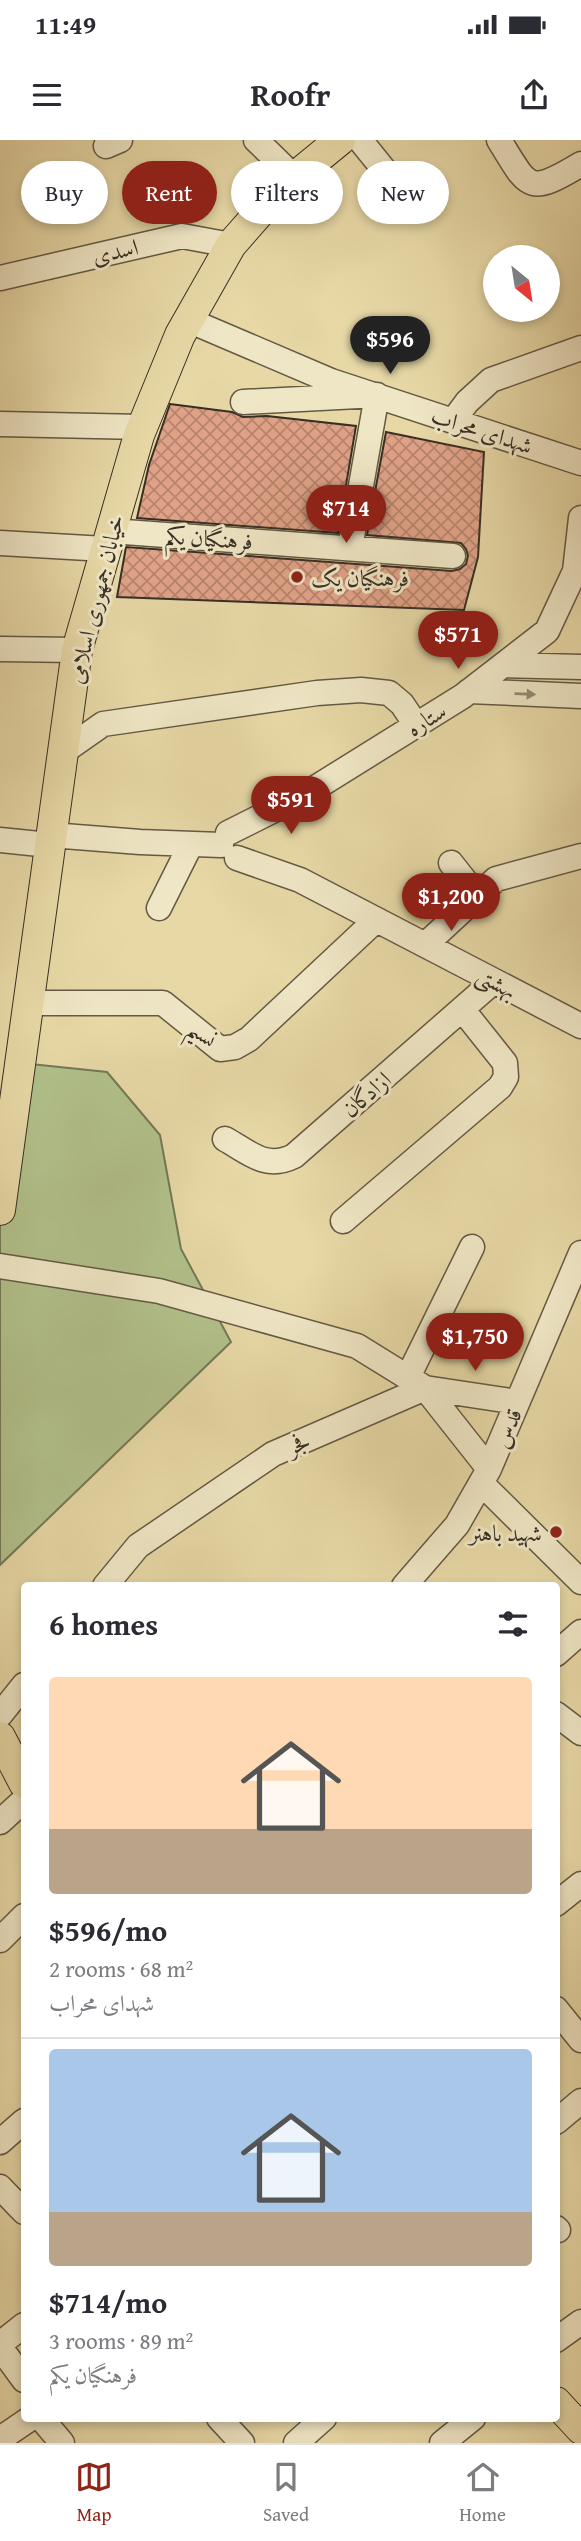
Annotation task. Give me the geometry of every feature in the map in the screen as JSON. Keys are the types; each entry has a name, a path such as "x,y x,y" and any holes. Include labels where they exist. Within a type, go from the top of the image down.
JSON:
{"main road":[{"name":"خیابان جمهوری اسلامی","path":"315,161 341,140"},
{"name":"خیابان جمهوری اسلامی","path":"0,1210 77,650 143,427 188,320 231,244 250,224"},
{"path":"0,1737 21,1777"},
{"path":"560,2406 581,2428"}],"street":[{"path":"256,140 278,161"},
{"path":"360,140 377,161"},
{"path":"499,140 523,178 537,184 551,182 581,164"},
{"name":"اسدی","path":"0,278 182,236 231,244"},
{"name":"شهدای محراب","path":"188,320 331,381 581,463"},
{"path":"453,421 467,402 491,380 581,348"},
{"path":"243,402 377,395 350,548"},
{"path":"0,424 143,427"},
{"name":"ستاره","path":"234,844 304,795 469,691 547,631 575,571 581,518"},
{"name":"فرهنگیان یکم","path":"0,543 108,540 350,548 453,556"},
{"path":"0,649 77,650"},
{"path":"503,665 581,667"},
{"path":"63,752 103,724 317,692 361,690 389,693 402,704 416,725"},
{"path":"469,691 581,696"},
{"path":"0,840 234,844"},
{"path":"159,908 191,844"},
{"name":"بهشتی","path":"234,844 581,1026"},
{"path":"425,945 496,879 581,856"},
{"path":"451,863 477,896"},
{"name":"نسیم","path":"29,1003 163,1003 220,1049 234,1047 249,1039 376,920"},
{"name":"ازادگان","path":"225,1139 267,1162 280,1163 294,1156 494,981"},
{"path":"343,1221 500,1087 506,1077 506,1063 462,1009"},
{"path":"416,1383 472,1247"},
{"name":"قدس","path":"407,1582 457,1525 485,1476 581,1253"},
{"path":"0,1266 159,1291 357,1346 416,1383 485,1476 581,1582"},
{"path":"416,1383 517,1402"},
{"name":"فجر","path":"108,1582 138,1546 273,1454 416,1383"},
{"path":"560,1650 581,1632"},
{"path":"0,1715 21,1689"},
{"path":"560,1717 581,1733"},
{"path":"0,1822 21,1803"},
{"path":"560,1901 581,1884"},
{"path":"0,1940 21,1919"},
{"path":"560,2014 581,2040"},
{"path":"560,2119 581,2101"},
{"path":"0,2142 21,2124"},
{"path":"0,2187 21,2209"},
{"path":"560,2337 581,2322"},
{"path":"21,2328 0,2346 21,2376"},
{"path":"0,2438 24,2422"},
{"path":"44,2422 62,2443"},
{"path":"223,2422 242,2443"},
{"path":"296,2443 320,2422"},
{"path":"442,2443 468,2422"}],"green space":[{"path":"21,1063 107,1072 160,1135 181,1249 231,1342 0,1565 0,1214"}],"building":[{"path":"170,404 232,412 243,417 267,416 356,426 338,533 137,518 149,465"},
{"path":"386,432 484,452 478,557 464,610 117,597 126,547 452,571 460,569 466,564 468,556 461,543 367,535"}],"place":[{"name":"فرهنگیان یک","path":"297,577"},
{"name":"شهید باهنر","path":"556,1532"}]}
